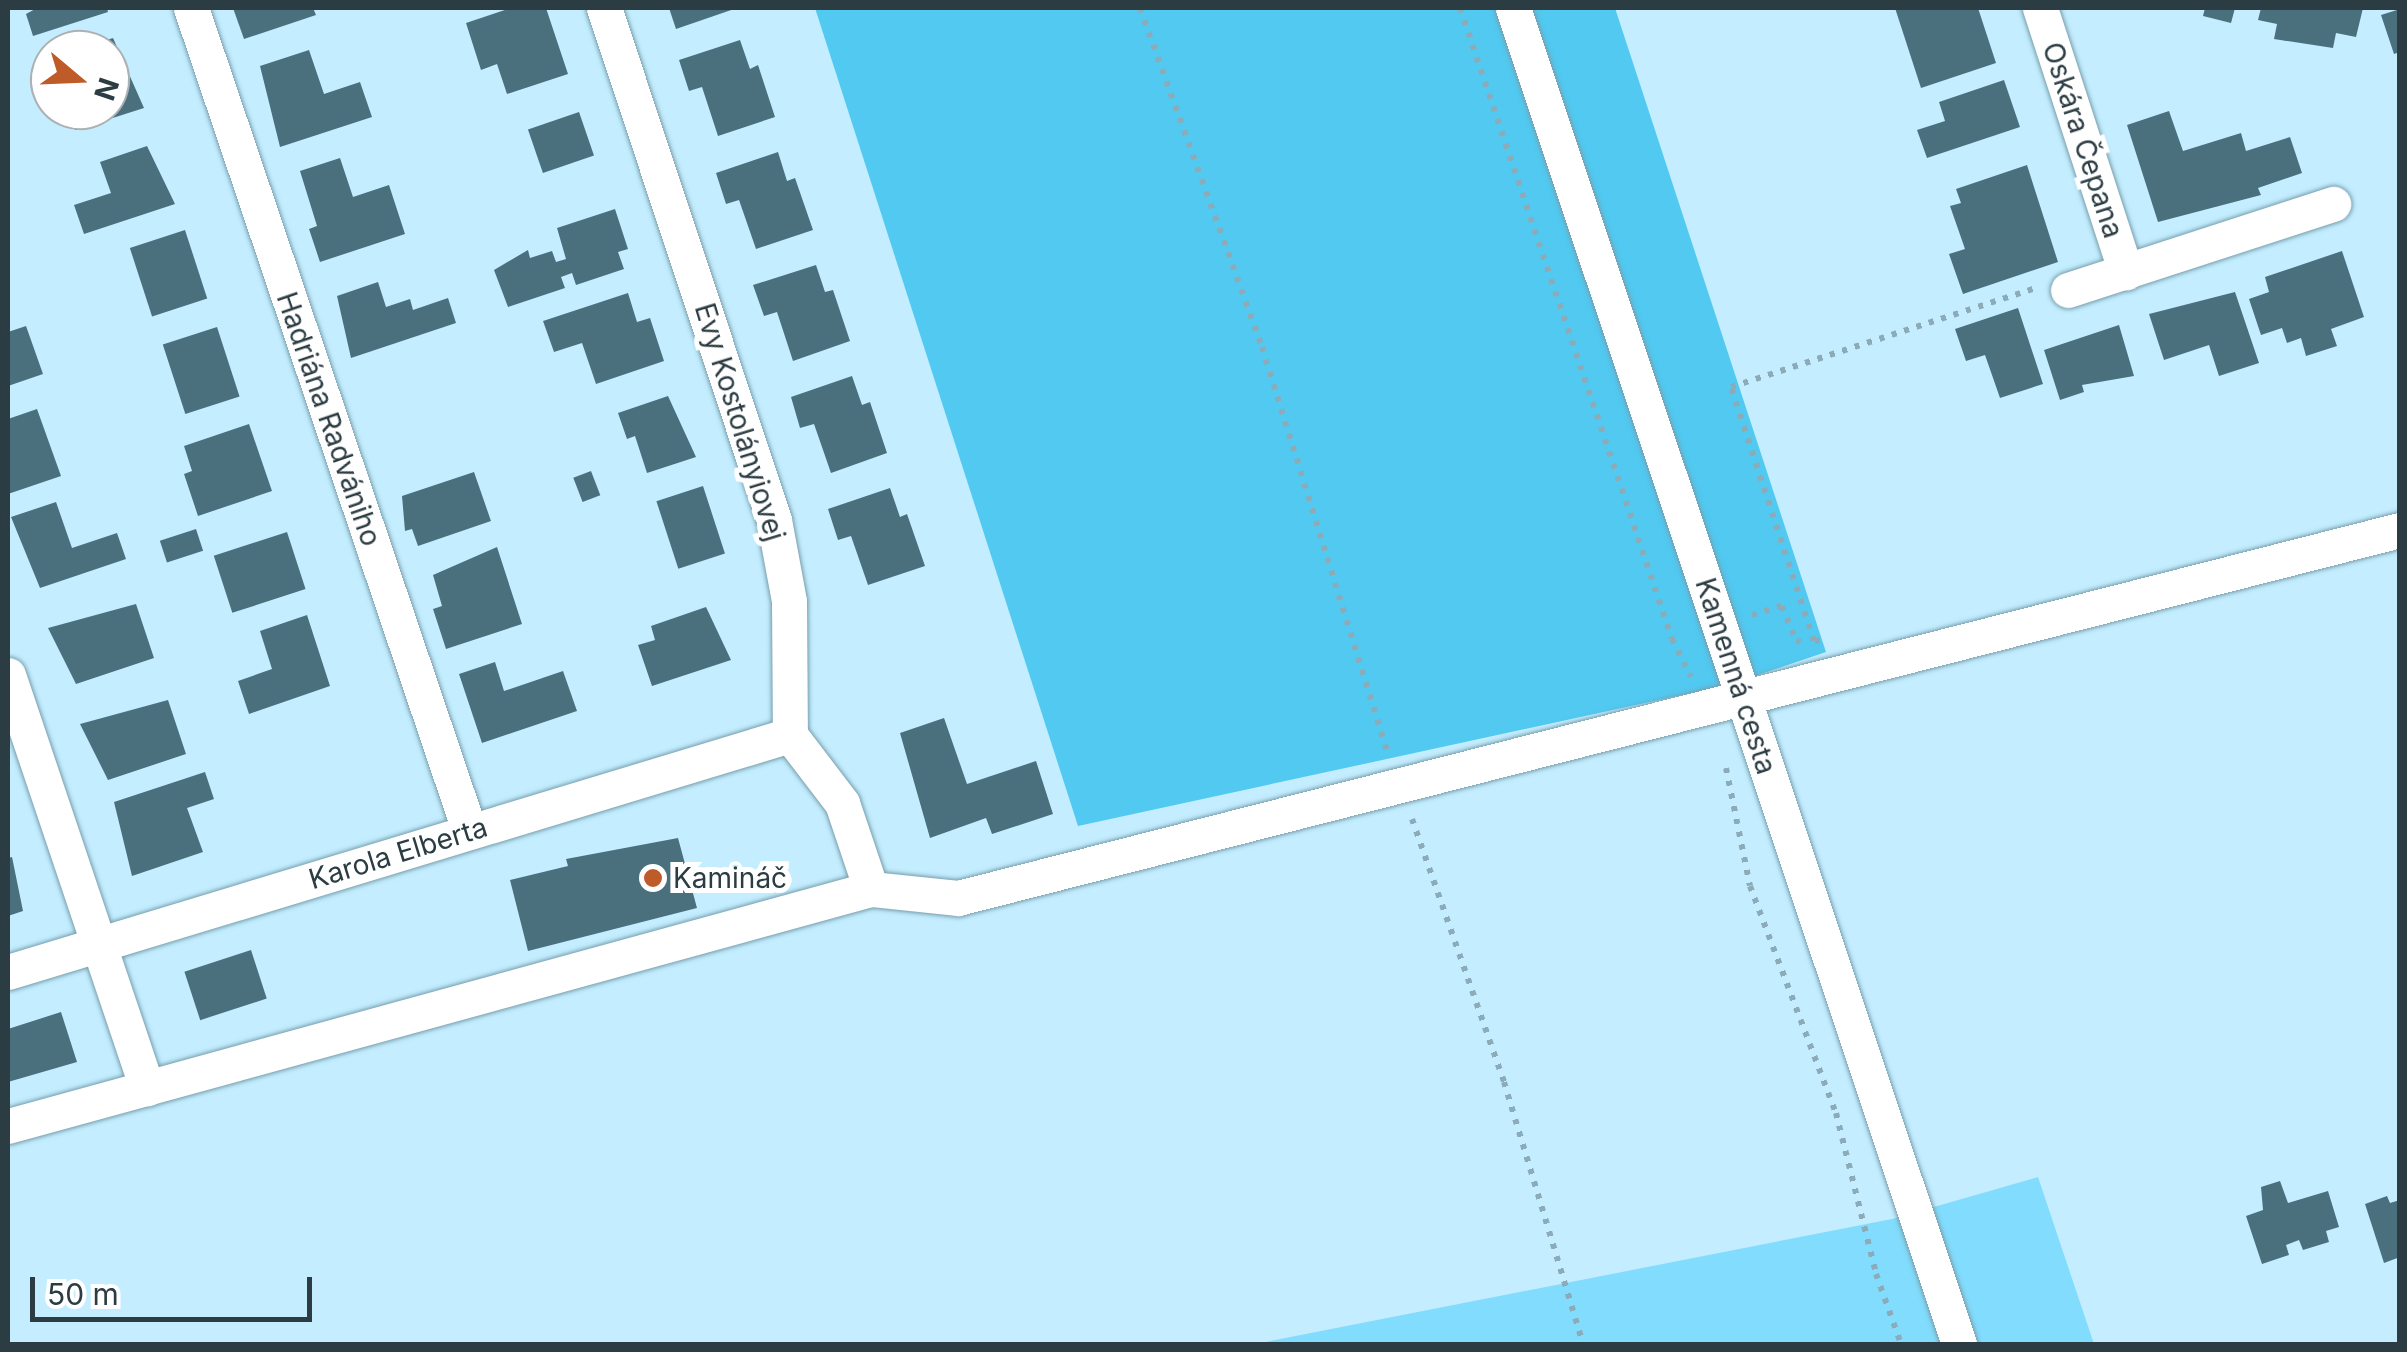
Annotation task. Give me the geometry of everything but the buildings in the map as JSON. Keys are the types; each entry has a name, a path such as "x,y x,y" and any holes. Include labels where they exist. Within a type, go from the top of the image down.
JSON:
{"street":[{"name":"Hadriána Radvániho","path":"190,8 468,830"},
{"name":"Evy Kostolányiovej","path":"604,8 774,520 789,601 790,735"},
{"name":"Kamenná cesta","path":"1514,8 1959,1344"},
{"name":"Oskára Čepana","path":"2040,8 2126,272"},
{"name":"Oskára Čepana","path":"2068,290 2333,204"},
{"path":"8,1126 871,889 958,898 2400,530"},
{"path":"8,676 147,1088"},
{"name":"Karola Elberta","path":"8,972 790,735"},
{"path":"790,735 842,803 871,889"}],"path":[{"path":"1140,8 1262,347 1369,706 1504,1082 1583,1344"},
{"path":"1460,8 1672,639 1689,670"},
{"path":"1814,641 1731,387 2054,282 2068,290"},
{"path":"1734,620 1782,606 1796,640 1833,636"},
{"path":"1723,754 1755,902 1836,1114 1876,1274 1902,1344"}],"shaded area":[{"path":"815,8 1615,8 1826,652 1728,685 1078,826"},
{"path":"2038,1177 2094,1344 1255,1344 1892,1219"}],"place":[{"name":"Kamináč","path":"653,878"}]}
